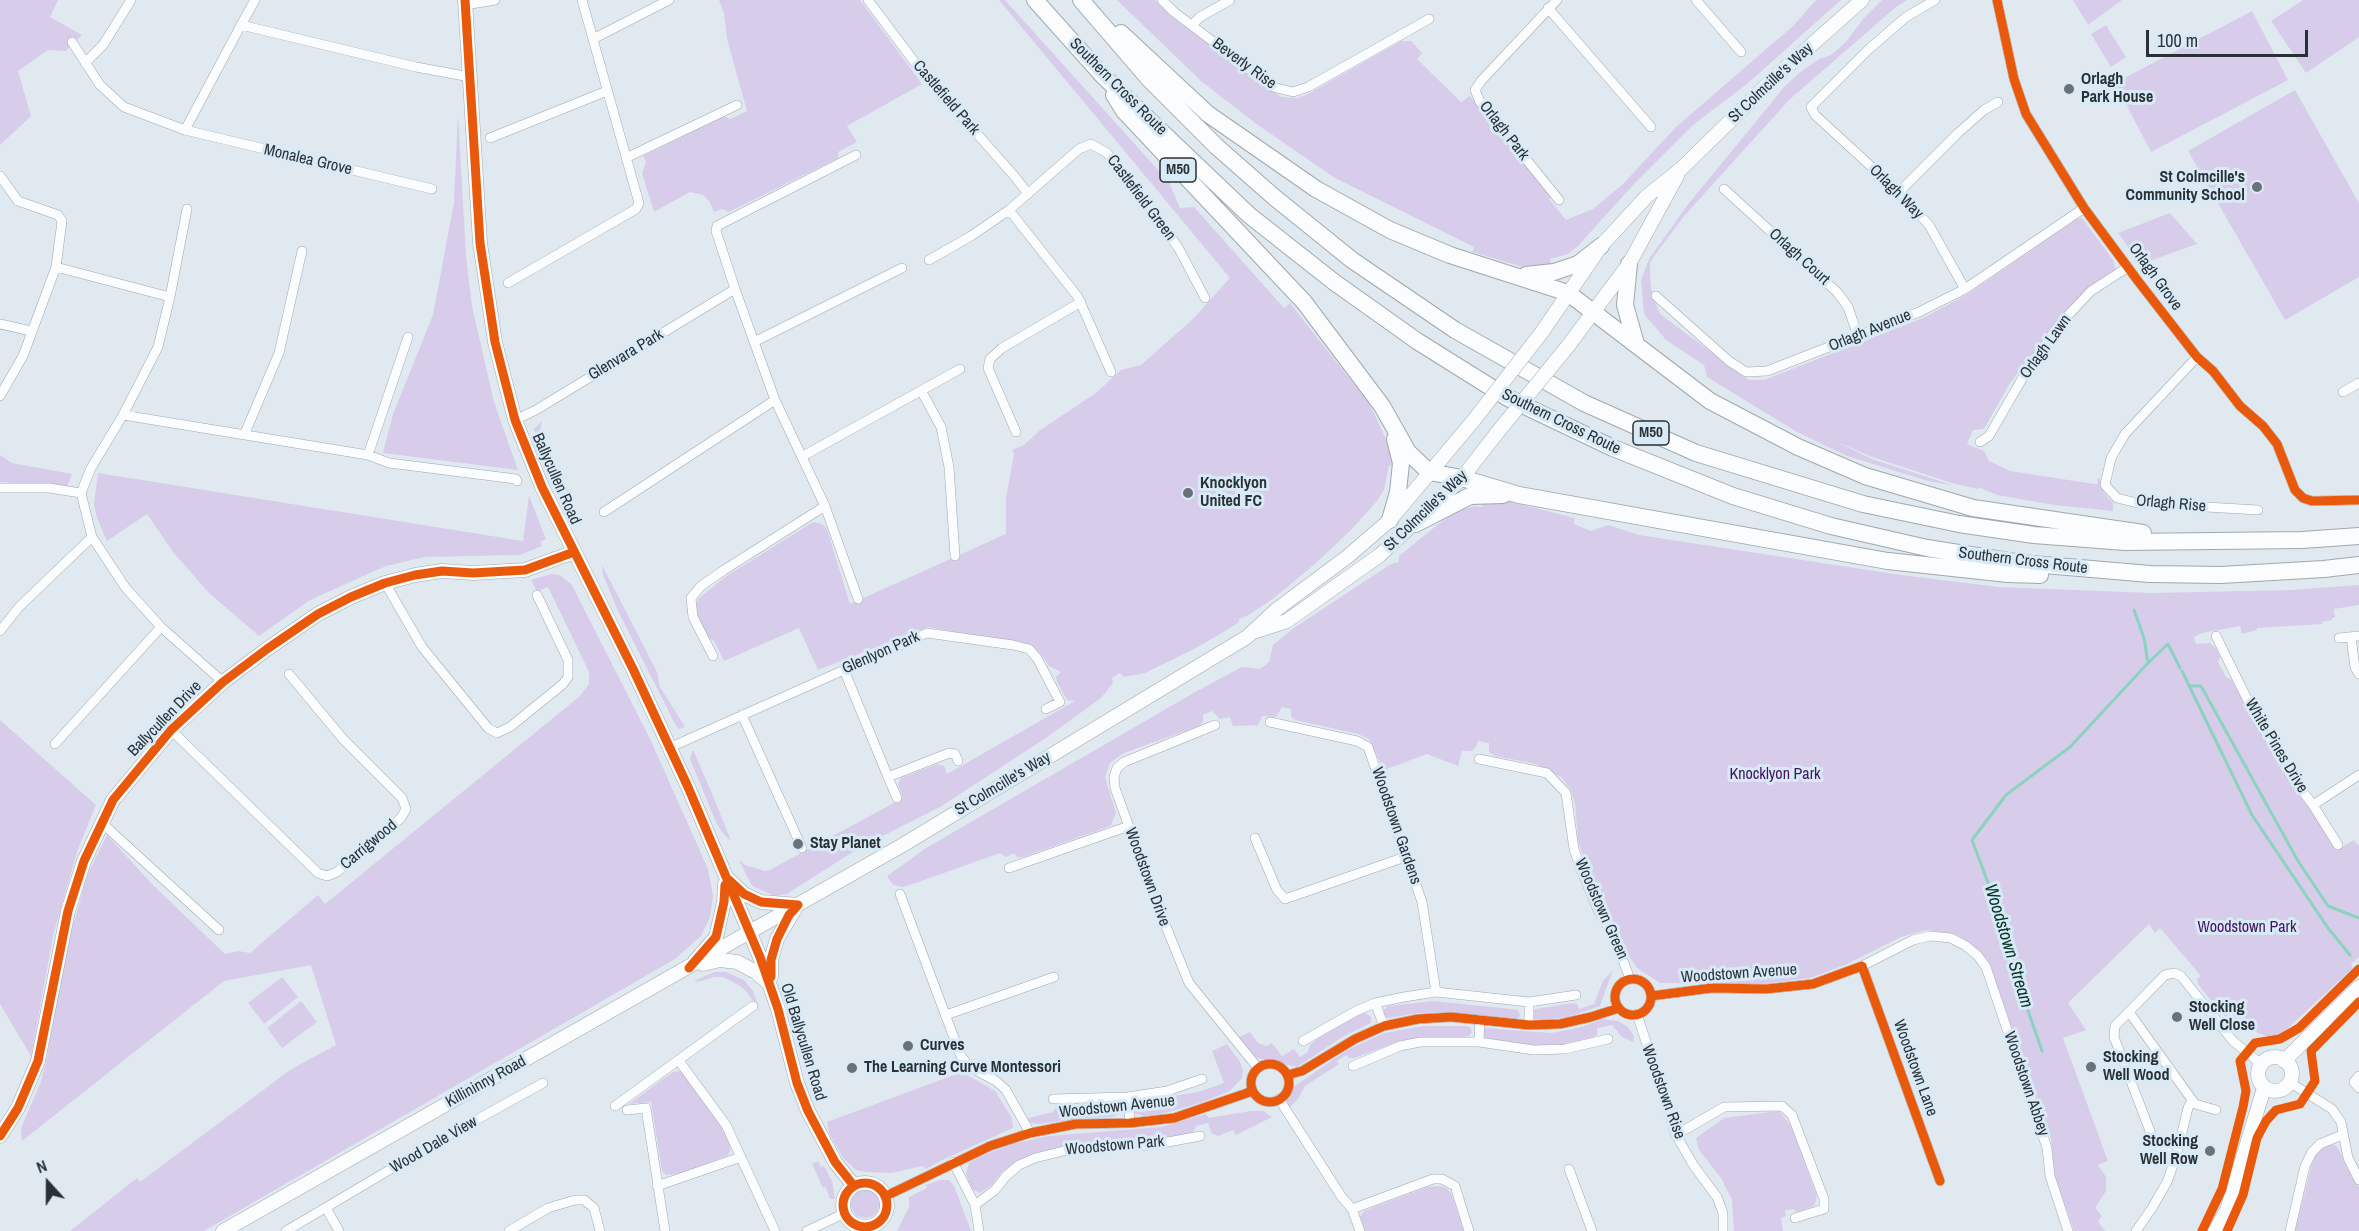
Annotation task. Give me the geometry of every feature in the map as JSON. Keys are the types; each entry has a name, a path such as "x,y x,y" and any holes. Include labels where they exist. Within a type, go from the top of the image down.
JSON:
{"highway":[{"name":"Southern Cross Route","path":"1035,0 1103,76 1250,215 1334,282 1417,341 1508,398 1613,448 1733,496 1831,526 1905,543 2021,563 2150,574 2221,575 2359,565"},
{"name":"Southern Cross Route","path":"1081,0 1149,79 1216,146 1274,197 1352,260 1455,330 1584,403 1696,453 1863,504 1959,524 2034,535 2125,542 2302,540 2359,536"},
{"name":"M50","path":"1086,0 1208,114 1316,189 1390,230 1450,255 1568,293 1596,311 1710,401 1807,452 1865,476 1973,508 2211,542"},
{"name":"M50","path":"1103,76 1124,111 1304,302 1382,406 1408,452 1429,472 1462,478 1519,495 1888,561 2008,574 2064,576 2150,574"},
{"name":"M50","path":"1516,276 1554,272 1578,264 1601,246"},
{"path":"1629,264 1625,305 1636,344"},
{"name":"M50","path":"1390,520 1398,492 1401,463 1392,426"},
{"name":"M50","path":"1415,524 1470,496 1519,495"}],"main road":[{"name":"St Colmcille's Way","path":"749,934 1173,683 1254,632 1276,610 1347,557 1390,520 1474,420 1542,332 1601,246 1647,196 1681,168 1773,79 1862,0"},
{"name":"Ballycullen Road","path":"465,3 480,243 500,365 515,420 539,480 573,552 671,747 749,934"},
{"name":"St Colmcille's Way","path":"1254,632 1287,621 1380,555 1462,478 1596,311 1629,264 1681,168"},
{"name":"Ballycullen Drive","path":"0,1136 18,1107 38,1061 68,911 84,861 113,800 171,730 223,682 267,649 318,614 385,583 442,571 474,573 525,570 573,552"},
{"path":"725,876 744,894 761,902 798,905"},
{"path":"689,968 716,937 724,902 725,876"},
{"path":"770,986 771,960 777,939 789,915 798,905"},
{"name":"Killininny Road","path":"223,1231 749,934"},
{"name":"Old Ballycullen Road","path":"749,934 770,986 797,1083 808,1111 835,1162 854,1186"},
{"path":"689,968 720,960 737,962 756,972 770,986"},
{"path":"2284,1061 2359,987"},
{"path":"2270,1058 2284,1061 2290,1068 2289,1082 2278,1091 2264,1088 2258,1079 2261,1064 2270,1058"},
{"path":"2215,1231 2227,1210 2264,1088"},
{"path":"868,1183 882,1190 886,1196 887,1210 876,1228 855,1225 845,1213 843,1203 845,1196 854,1186 868,1183"}],"street":[{"path":"85,63 103,45 131,0"},
{"path":"184,130 255,0"},
{"path":"465,3 495,0"},
{"path":"508,283 636,209 639,203 628,157 582,0"},
{"path":"593,39 669,0"},
{"name":"Castlefield Park","path":"868,0 918,68 1028,194"},
{"name":"Beverly Rise","path":"1162,0 1192,26 1273,87 1293,92 1308,87 1429,19"},
{"path":"1192,26 1200,17 1230,0"},
{"name":"Orlagh Park","path":"1557,0 1475,90 1480,102 1559,200"},
{"path":"1696,0 1741,52"},
{"name":"Orlagh Way","path":"1935,0 1906,17 1869,49 1811,107 1815,115 1899,192 1929,225 1965,289"},
{"name":"Orlagh Grove","path":"1997,0 2013,79 2026,114 2084,207 2197,357 2212,371 2240,406 2263,426 2277,444 2295,490 2303,498 2312,501 2359,500"},
{"path":"1548,8 1650,127"},
{"path":"241,25 416,67 470,77"},
{"name":"Monalea Grove","path":"72,42 100,85 124,107 184,130 432,189"},
{"path":"490,138 607,91"},
{"path":"1899,192 1958,133 1984,110 1998,102"},
{"path":"628,157 737,105"},
{"name":"Castlefield Green","path":"1028,194 1079,149 1091,144 1098,146 1107,153 1172,238 1205,298"},
{"path":"856,155 717,226 716,231 775,400 825,506 858,599"},
{"path":"0,176 18,201 58,215 62,221 56,267 23,356 0,396"},
{"name":"Orlagh Court","path":"1724,189 1837,292 1848,307 1858,336"},
{"path":"929,260 976,233 1028,194"},
{"name":"Orlagh Avenue","path":"1656,296 1729,361 1746,372 1767,371 1919,312 1965,289 2084,207"},
{"path":"187,209 158,347 123,415 91,468 81,493 92,537 125,587 161,627 223,682"},
{"path":"1009,210 1081,302 1111,372"},
{"path":"245,434 279,352 302,251"},
{"path":"56,267 170,297"},
{"name":"Orlagh Lawn","path":"1980,442 1989,435 2026,372 2058,326 2091,291 2128,267"},
{"path":"754,342 902,268"},
{"name":"Glenvara Park","path":"515,420 536,410 735,289"},
{"path":"1016,432 988,368 990,359 1002,348 1081,302"},
{"path":"0,324 31,331"},
{"path":"368,455 408,337"},
{"name":"Orlagh Rise","path":"2197,357 2125,434 2111,458 2105,484 2117,498 2137,503 2258,510"},
{"path":"802,456 922,392 960,369"},
{"path":"2343,392 2359,383"},
{"path":"922,392 941,427 949,467 955,556"},
{"path":"604,512 775,400"},
{"path":"123,415 368,455 389,463 516,479 517,481"},
{"path":"0,488 49,488 81,493"},
{"path":"713,656 693,617 691,598 701,586 724,570 825,506"},
{"path":"0,632 19,607 92,537"},
{"path":"385,583 422,647 488,728 497,733 510,728 563,684 568,676 568,660 537,595"},
{"path":"55,744 161,627"},
{"name":"Glenlyon Park","path":"671,747 927,633 1029,649 1047,675 1060,702 1046,709"},
{"name":"White Pines Drive","path":"2216,636 2259,723 2280,753 2289,773 2313,805 2359,775"},
{"path":"2338,638 2355,636 2355,667 2359,674"},
{"path":"844,670 897,798"},
{"name":"Carrigwood","path":"171,730 318,873 327,876 337,872 401,818 406,808 402,798 343,739 290,674"},
{"path":"742,715 802,848"},
{"name":"Woodstown Gardens","path":"1270,722 1357,741 1368,747 1422,902 1436,992"},
{"name":"Woodstown Drive","path":"1215,725 1132,757 1117,768 1114,788 1173,948 1189,983 1257,1068"},
{"path":"888,777 949,753 955,754 958,761"},
{"name":"Woodstown Green","path":"1479,759 1547,773 1566,793 1574,849 1580,867 1598,910 1615,939 1630,979"},
{"path":"2313,805 2338,845"},
{"path":"102,823 219,930"},
{"path":"1008,868 1129,826"},
{"path":"1255,838 1277,890 1285,899 1405,857"},
{"path":"900,894 960,1054 968,1066 996,1081 1006,1090 1030,1133"},
{"name":"Woodstown Avenue","path":"1651,996 1712,988 1766,989 1813,984 1862,966 1913,940 1930,936 1951,938 1966,946"},
{"name":"Woodstown Abbey","path":"1966,946 1986,967 2047,1148 2050,1176 2068,1231"},
{"name":"Woodstown Lane","path":"1862,966 1940,1181"},
{"path":"2176,1157 2160,1147 2153,1139 2114,1037 2115,1026 2165,975 2174,973 2181,976 2244,1052 2261,1064"},
{"path":"946,1015 1054,977"},
{"path":"1630,979 1636,979 1646,985 1651,996 1645,1009 1637,1014 1627,1013 1619,1008 1615,996 1619,985 1630,979"},
{"path":"1304,1041 1356,1011 1375,1003 1436,992 1529,1002 1576,995"},
{"path":"1529,1002 1529,1025"},
{"path":"1375,1003 1384,1026"},
{"path":"615,1106 753,1006"},
{"path":"1287,1075 1302,1071 1354,1039 1384,1026 1418,1019 1480,1019 1529,1025 1560,1024 1619,1008"},
{"path":"2129,1012 2195,1104 2216,1110"},
{"name":"Woodstown Rise","path":"1637,1014 1676,1135 1694,1166 1717,1197 1723,1214 1723,1231"},
{"path":"1479,1042 1480,1019"},
{"path":"1353,1066 1400,1046 1449,1040 1534,1050 1565,1049 1608,1039"},
{"path":"679,1061 726,1125 775,1231"},
{"path":"1274,1064 1284,1070 1288,1086 1279,1099 1267,1101 1256,1096 1252,1091 1251,1079 1257,1068 1274,1064"},
{"path":"2359,1076 2354,1082 2359,1088"},
{"path":"1053,1099 1128,1097 1167,1091 1202,1079"},
{"path":"2289,1082 2332,1109 2341,1122 2348,1158 2359,1180"},
{"name":"Wood Dale View","path":"286,1231 440,1140 543,1083"},
{"name":"Woodstown Avenue","path":"886,1196 953,1162 990,1146 1030,1133 1076,1124 1131,1123 1174,1118 1252,1091"},
{"path":"1128,1097 1131,1123"},
{"path":"1279,1099 1341,1196 1352,1209 1360,1231"},
{"path":"2136,1231 2167,1182 2192,1100"},
{"path":"1676,1135 1724,1107 1782,1106 1792,1115 1824,1199 1824,1209 1795,1218"},
{"path":"627,1110 646,1108 665,1231"},
{"path":"2290,1231 2305,1166 2312,1152 2320,1144 2342,1135"},
{"name":"Woodstown Park","path":"975,1205 995,1190 1019,1165 1035,1158 1076,1148 1152,1145 1200,1136"},
{"path":"657,1186 741,1156"},
{"path":"953,1162 975,1205 980,1231"},
{"path":"1569,1169 1592,1231"},
{"path":"1352,1209 1433,1179 1442,1179 1455,1186 1469,1231"},
{"path":"509,1231 548,1208 575,1200 587,1202 594,1208 600,1231"},
{"path":"326,1208 339,1231"},
{"path":"807,1231 845,1213"}],"green space":[{"path":"0,0 58,0 50,17 82,35 66,51 48,50 18,71 31,116 0,145"},
{"path":"719,0 860,0 922,84 847,126 857,142 838,152 838,158 729,212 722,209 714,212 703,195 690,192 654,212 642,173 646,162 643,156 724,116 730,119 747,111"},
{"name":"Knocklyon United FC","path":"999,0 1005,0 1169,182 1180,208 1194,207 1284,308 1290,303 1370,405 1391,450 1395,465 1389,466 1384,490 1377,501 1353,528 1274,598 1198,647 1145,673 1124,677 1120,673 1112,678 1113,683 1101,698 1043,740 940,807 859,848 787,894 775,896 752,886 739,860 745,865 765,871 770,870 903,798 898,784 901,778 937,764 944,766 947,774 1075,701 1067,700 1057,682 1056,677 1061,672 1049,666 1040,653 1031,647 928,627 818,670 799,628 724,661 695,612 698,599 725,577 813,522 822,524 827,529 850,604 1006,534 1006,499 1014,454 1012,450 1024,445 1039,431 1096,393 1121,370 1141,365 1193,319 1230,278"},
{"path":"1117,0 1155,0 1172,17 1281,97 1298,98 1308,94 1401,41 1411,41 1422,53 1417,59 1461,102 1470,96 1551,197 1549,199 1566,220 1593,209 1623,184 1676,127 1793,26 1816,0 1841,0 1747,84 1693,125 1634,184 1578,246 1568,254 1550,259 1552,267 1526,268 1472,252 1474,247 1335,178 1255,123 1201,81"},
{"path":"1882,0 1907,0 1789,100 1685,215 1654,256 1650,263 1650,277 1652,294 1660,314 1749,380 1764,380 1923,318 1968,294 2077,219 2082,218 2113,260 2116,269 2057,324 2010,383 1984,429 1973,430 1967,444 1984,451 1989,461 2010,471 2094,484 2098,484 2097,478 2100,479 2104,493 2113,503 2113,511 2054,505 1997,495 1978,487 1978,489 1955,484 1872,457 1835,441 1872,459 1955,486 1928,481 1847,456 1797,432 1707,377 1704,365 1666,340 1644,314 1641,280 1649,259 1689,203 1786,85 1799,73 1819,59 1831,55 1846,42 1863,19"},
{"path":"2073,0 2122,0 2088,25"},
{"path":"2303,0 2359,0 2359,37 2306,73 2271,21"},
{"path":"2252,11 2288,80 2151,152 2115,83"},
{"path":"2106,25 2126,57 2111,67 2091,34"},
{"path":"2295,90 2359,203 2359,277 2285,320 2188,151"},
{"path":"458,113 466,256 472,306 494,402 518,470 383,453 393,414 433,315 454,202"},
{"path":"2170,213 2197,244 2141,264 2118,233"},
{"path":"542,421 539,435 556,471 571,495 576,515 563,498 534,429"},
{"path":"0,455 12,463 72,474 67,487 0,482"},
{"path":"98,473 523,541 529,496 546,539 540,542 542,546 520,555 425,557 386,566 310,600 259,636 209,593 173,552 147,514 107,541 94,505"},
{"name":"Knocklyon Park","path":"1482,500 1507,501 1575,518 1574,524 1591,531 1608,525 1639,535 1901,575 1999,587 2152,593 2291,590 2359,585 2359,605 2334,609 2335,617 2322,624 2257,628 2257,630 2242,634 2240,626 2202,633 2194,637 2196,644 2210,643 2216,648 2220,657 2218,662 2226,677 2231,679 2282,771 2339,849 2354,840 2359,846 2359,957 2351,964 2353,968 2275,1040 2247,1028 2239,1019 2234,1026 2198,984 2197,979 2201,976 2160,928 2155,933 2149,924 2068,1003 2086,1030 2063,1038 2108,1161 2098,1165 2106,1177 2106,1191 2095,1208 2102,1216 2098,1221 2105,1231 2074,1231 2055,1178 2051,1139 1989,964 1969,942 1956,934 1926,930 1901,937 1845,965 1810,978 1764,984 1660,983 1637,968 1618,931 1598,900 1578,841 1575,803 1570,789 1561,777 1536,764 1495,756 1489,752 1489,743 1478,741 1472,751 1462,751 1458,766 1427,754 1384,770 1369,739 1358,734 1295,720 1291,716 1291,709 1282,707 1276,717 1262,716 1258,725 1233,726 1230,717 1220,719 1212,711 1203,715 1203,722 1199,726 1124,753 1110,763 1105,777 1116,813 1111,825 1023,857 1017,857 1014,853 1006,857 1000,853 903,887 893,885 887,876 926,848 1197,691 1242,667 1260,669 1269,662 1273,645 1294,628 1391,564 1399,562 1399,556 1446,518 1458,511 1475,506 1482,507"},
{"path":"602,565 657,672 660,687 685,727 679,729 675,724 618,611 603,575"},
{"path":"551,574 560,575 572,585 651,741 708,869 713,896 710,917 701,936 675,959 204,1231 70,1231 137,1178 140,1182 290,1070 336,1045 311,965 224,981 22,1141 21,1128 40,1084 47,1058 65,953 88,873 107,835 153,885 225,954 238,951 250,953 318,895 325,904 580,696 589,684 589,672 548,587 537,591 531,580"},
{"path":"0,720 96,805 78,849 54,932 31,1056 0,1004"},
{"path":"693,750 731,841 716,822 690,759"},
{"path":"1613,970 1600,1006 1568,1017 1534,1019 1533,1010 1535,1009 1573,1003 1577,1004 1579,1009 1594,1004 1603,981"},
{"path":"714,972 726,972 744,980 753,991 760,1011 747,992 723,977 694,981"},
{"path":"282,977 298,997 264,1024 248,1003"},
{"path":"301,1001 317,1022 282,1048 267,1028"},
{"path":"1434,1001 1518,1010 1520,1016 1516,1019 1447,1012 1388,1018 1384,1016 1383,1011 1388,1006"},
{"path":"1364,1012 1371,1017 1371,1023 1344,1036 1297,1067 1257,1058 1237,1038 1250,1032 1258,1043 1267,1046 1272,1043 1282,1056 1294,1049 1300,1057 1308,1052 1310,1045 1323,1034"},
{"path":"1603,1019 1618,1021 1628,1027 1634,1036 1633,1042 1622,1037 1612,1025 1597,1028 1597,1035 1590,1039 1563,1044 1530,1046 1486,1040 1483,1037 1486,1028 1551,1033 1578,1028"},
{"path":"1424,1026 1466,1026 1470,1027 1472,1032 1465,1037 1403,1040 1354,1058 1346,1055 1337,1061 1339,1064 1305,1086 1298,1099 1288,1109 1287,1098 1292,1088 1347,1050 1384,1033"},
{"path":"1227,1044 1243,1070 1242,1078 1230,1091 1200,1103 1161,1114 1144,1116 1134,1113 1133,1106 1141,1101 1198,1092 1224,1083 1212,1051"},
{"path":"682,1071 710,1107 730,1144 730,1151 728,1155 682,1173 666,1175 662,1171 651,1102 629,1104 673,1072"},
{"path":"962,1072 995,1091 1012,1118 1013,1128 926,1169 922,1166 892,1173 866,1172 856,1170 843,1158 829,1133 827,1122"},
{"path":"1118,1104 1122,1112 1113,1117 1039,1124 1025,1119 1053,1112 1057,1106"},
{"path":"1263,1111 1272,1117 1236,1135 1233,1130 1218,1136 1211,1133 1208,1123 1196,1126 1193,1133 1154,1141 1074,1145 1036,1153 1017,1161 980,1193 972,1189 966,1174 969,1163 979,1157 1012,1144 1048,1136 1161,1127 1206,1114 1209,1118"},
{"path":"1779,1111 1791,1126 1817,1197 1814,1206 1797,1212 1793,1209 1785,1211 1786,1216 1781,1218 1783,1231 1734,1231 1732,1200 1721,1178 1699,1150 1696,1138 1724,1118"},
{"path":"2328,1145 2335,1145 2339,1149 2359,1187 2359,1231 2295,1231 2313,1159"},
{"path":"818,1161 821,1167 824,1166 832,1181 835,1199 830,1199 826,1187 823,1188 812,1164"},
{"path":"940,1180 949,1180 954,1186 971,1231 897,1231 909,1207 909,1197 927,1188 926,1185"},
{"path":"1440,1186 1451,1193 1464,1231 1365,1231 1360,1217 1364,1211 1427,1187"},
{"path":"865,1190 875,1194 879,1204 875,1214 865,1218 855,1214 851,1204 855,1194"}],"waterway":[{"name":"Woodstown Stream","path":"2042,1051 2015,973 2010,941 1972,840 2006,795 2070,747 2148,663 2144,638 2134,610"},
{"name":"Woodstown Stream","path":"2148,663 2168,644 2180,668"},
{"path":"2182,671 2252,815 2328,928 2350,955"},
{"path":"2189,686 2201,686 2298,861 2328,906 2359,918"}],"cycle path":[{"path":"465,0 480,243 495,342 515,420 542,487 633,669 688,787 760,957 778,1009 797,1083 808,1111 835,1162 854,1186"},
{"path":"1997,0 2014,79 2026,114 2084,208 2197,357 2213,371 2240,406 2263,426 2277,444 2295,490 2303,498 2312,501 2359,500"},
{"path":"0,1136 18,1108 38,1061 68,911 84,861 113,800 171,730 223,682 267,649 318,614 351,597 385,583 415,575 442,571 473,573 525,570 574,552"},
{"path":"729,880 744,894 761,902 798,905"},
{"path":"689,968 716,937 724,902 725,885"},
{"path":"771,977 771,960 777,939 789,915 798,905"},
{"path":"1651,996 1712,988 1766,989 1813,984 1862,966 1940,1181"},
{"path":"2202,1231 2222,1189 2243,1107 2246,1091 2240,1061 2255,1043 2280,1039 2299,1028 2359,969"},
{"path":"1633,979 1646,984 1651,997 1646,1010 1633,1015 1620,1010 1615,997 1620,984 1633,979"},
{"path":"2227,1231 2243,1195 2257,1138 2266,1121 2276,1110 2300,1104 2315,1081 2311,1051 2359,1002"},
{"path":"1287,1075 1302,1071 1355,1039 1384,1026 1418,1019 1451,1017 1529,1025 1560,1024 1619,1008"},
{"path":"1270,1064 1283,1070 1289,1083 1283,1096 1270,1102 1257,1096 1251,1083 1257,1070 1270,1064"},
{"path":"886,1196 990,1146 1030,1133 1076,1124 1130,1123 1174,1118 1253,1091"},
{"path":"865,1183 881,1189 887,1205 881,1221 865,1227 849,1221 843,1205 849,1189 865,1183"}],"place":[{"name":"Orlagh Park House","path":"2069,89"},
{"name":"St Colmcille's Community School","path":"2257,187"},
{"name":"Knocklyon United FC","path":"1188,493"},
{"name":"Stay Planet","path":"798,844"},
{"name":"Stocking Well Close","path":"2177,1017"},
{"name":"Curves","path":"908,1046"},
{"name":"Stocking Well Wood","path":"2091,1067"},
{"name":"The Learning Curve Montessori","path":"852,1068"},
{"name":"Stocking Well Row","path":"2210,1151"}]}
